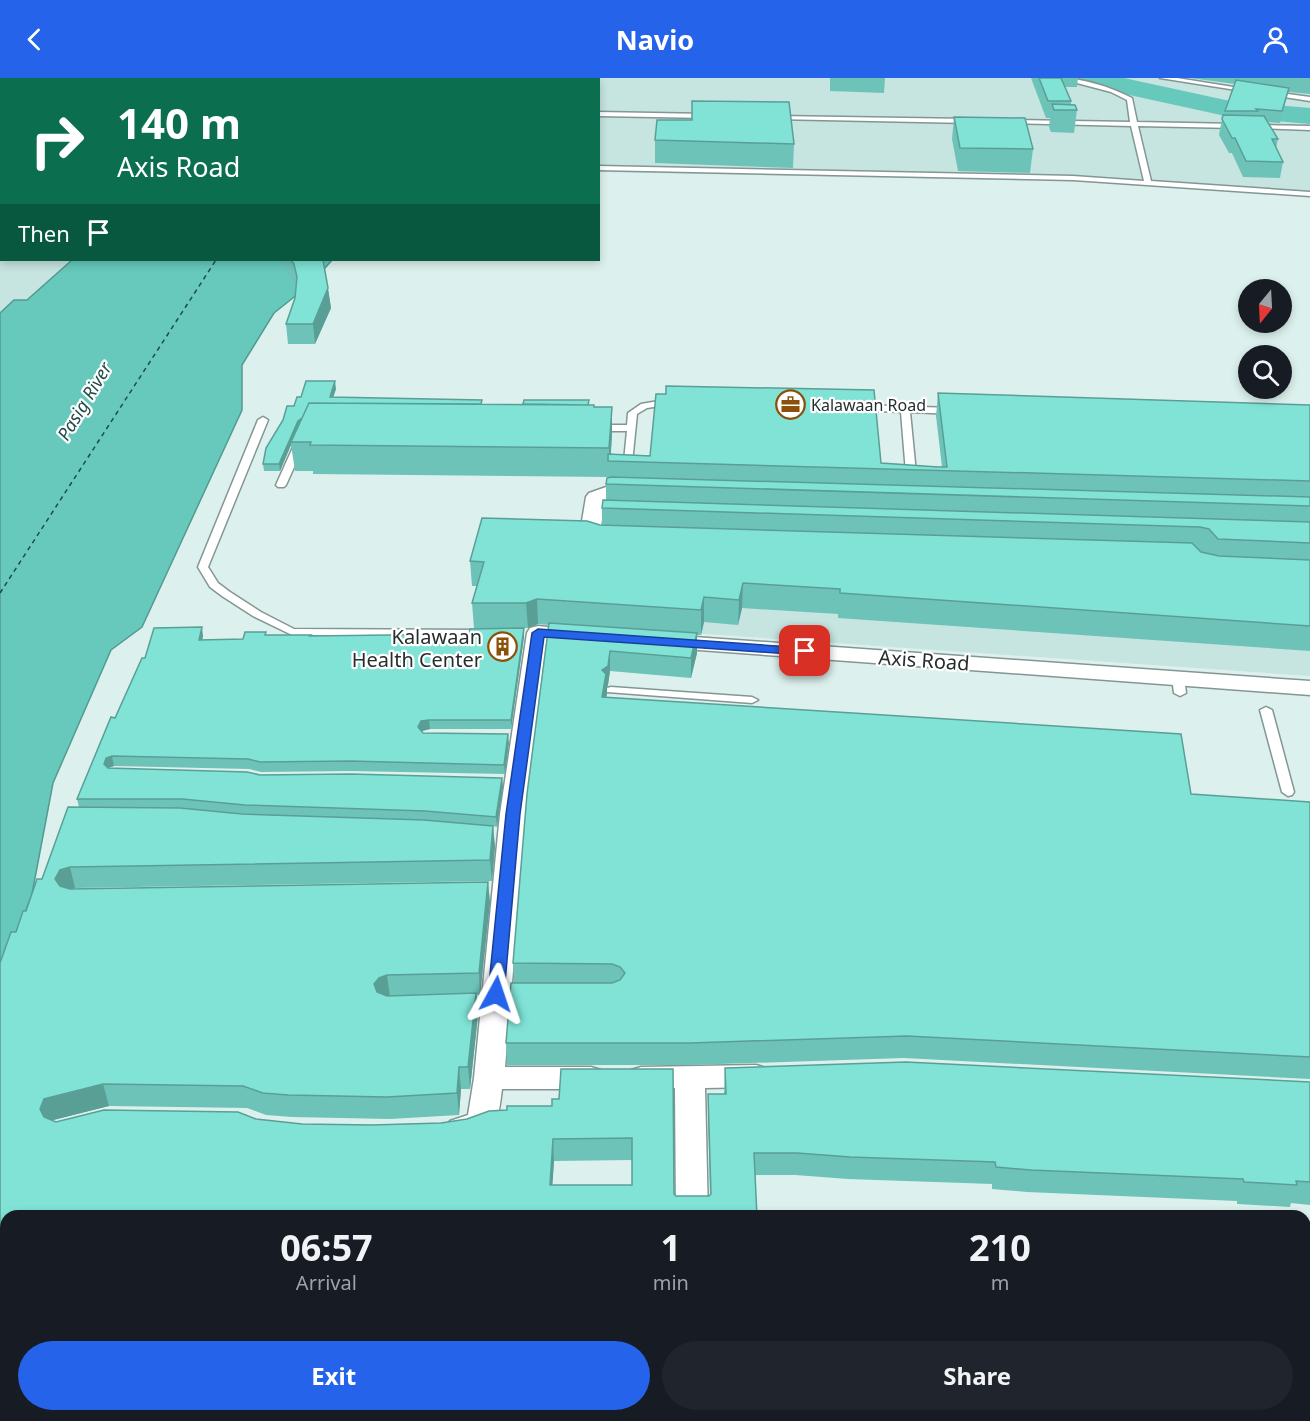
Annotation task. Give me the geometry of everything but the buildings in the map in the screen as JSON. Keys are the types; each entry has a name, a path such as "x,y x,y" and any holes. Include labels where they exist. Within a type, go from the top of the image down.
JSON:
{"street":[{"path":"625,542 594,539 590,533 596,497 601,493 656,493"},
{"path":"594,516 618,517"},
{"path":"431,1131 462,1129 475,1126 482,1120 489,1077 494,892 500,838 512,781 532,633 596,637"},
{"name":"Axis Road","path":"642,640 1179,685 1310,688"},
{"path":"489,1077 785,1076"},
{"path":"690,1078 692,1210"}],"lane":[{"path":"1061,78 1130,99 1148,183"},
{"path":"1163,78 1253,91"},
{"path":"1265,92 1310,99"},
{"path":"600,114 715,116"},
{"path":"770,117 981,122"},
{"path":"1004,122 1239,126"},
{"path":"1251,127 1310,128"},
{"path":"600,168 1073,178 1310,194"},
{"path":"629,461 633,412 644,406 682,402"},
{"path":"852,408 963,411"},
{"path":"905,410 911,473"},
{"path":"263,420 203,567 214,585 257,614 292,632 491,633"},
{"path":"583,428 630,428"},
{"path":"281,485 302,438"},
{"path":"610,690 752,700"},
{"path":"1266,710 1288,792"}],"shaded area":[{"path":"600,78 1073,78 1157,99 1293,118 1310,118 1310,196 1097,182 600,172"},
{"path":"1108,78 1310,78 1310,112 1237,105"},
{"path":"0,261 71,261 27,300 14,300 0,313"},
{"path":"587,556 1310,601 1310,676 575,625"}],"water":[{"name":"Pasig River","path":"71,261 331,261 313,282 274,313 242,365 242,410 142,627 111,650 53,783 32,894 0,979 0,313 14,300 27,300"}],"waterway":[{"path":"1088,78 1230,109 1310,116"}],"ferry route":[{"path":"0,593 215,261"}],"place":[{"name":"Kalawaan Road","path":"790,405"},
{"name":"Kalawaan Health Center","path":"503,647"}],"route":[{"path":"496,994 513,814 538,633 805,651"}]}
